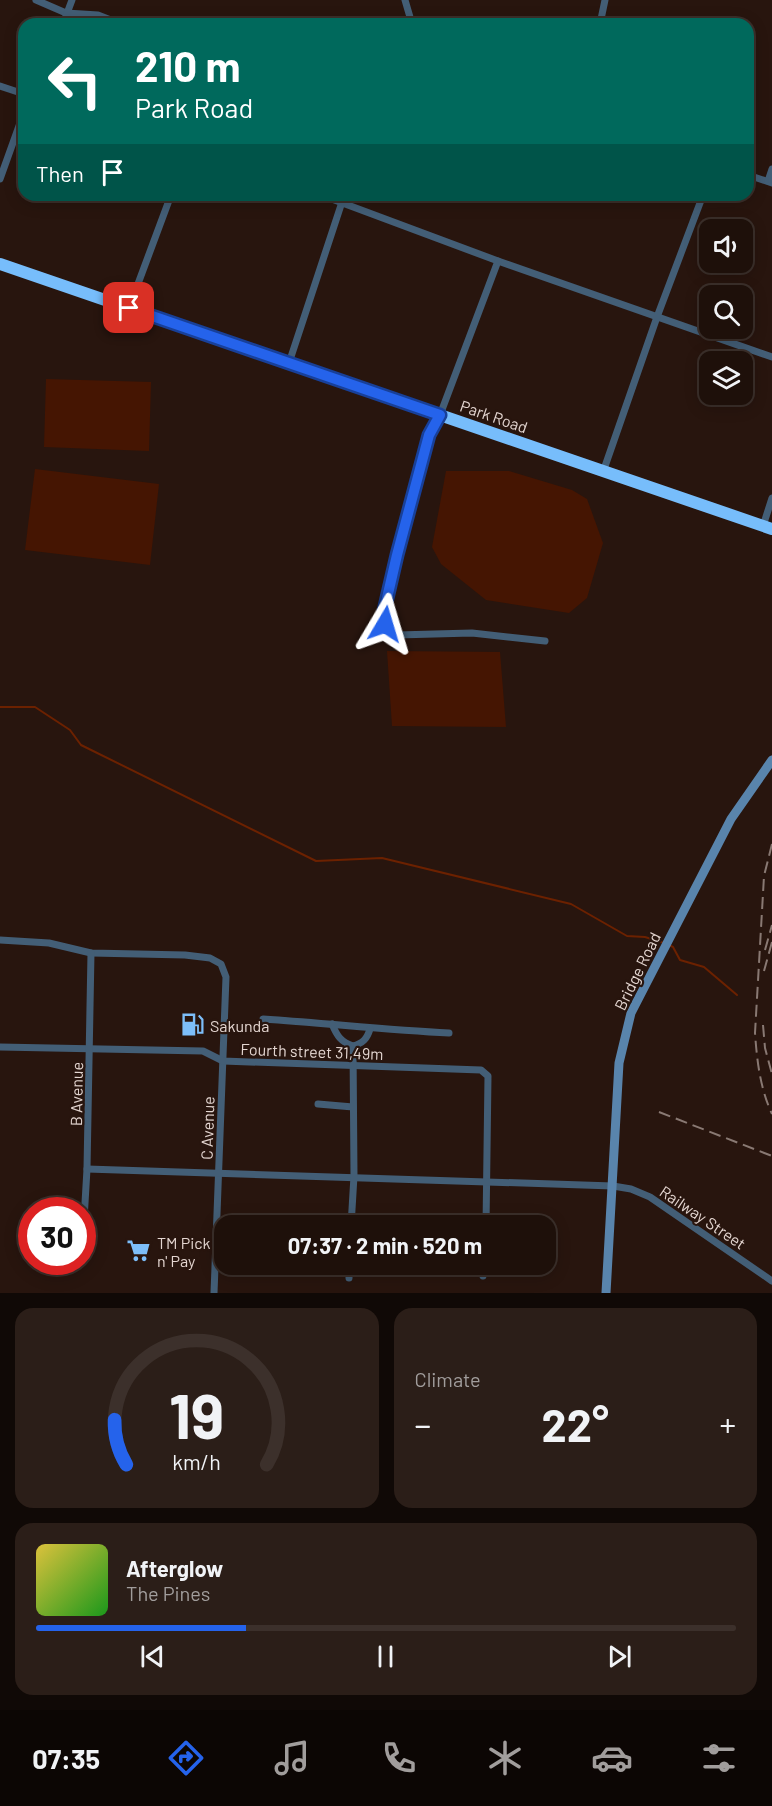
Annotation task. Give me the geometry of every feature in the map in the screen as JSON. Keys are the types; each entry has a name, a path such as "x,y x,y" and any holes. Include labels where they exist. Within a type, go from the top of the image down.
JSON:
{"highway":[{"name":"Park Road","path":"0,264 768,527"}],"main road":[{"name":"Bridge Road","path":"606,1293 619,1064 631,1013 731,819 772,760"}],"street":[{"path":"36,0 66,13 98,15 106,18"},
{"path":"65,18 72,0"},
{"path":"405,0 410,18"},
{"path":"601,18 605,0"},
{"path":"0,86 18,92"},
{"path":"0,179 18,129"},
{"path":"754,177 770,182 772,169"},
{"path":"129,308 169,201"},
{"path":"339,201 498,261 772,357"},
{"path":"603,472 701,201"},
{"path":"289,363 342,202"},
{"path":"498,261 440,415 429,435 394,566 384,611 385,624 392,634 405,636 472,633 545,641"},
{"path":"768,527 772,498"},
{"path":"0,940 49,942 91,953"},
{"name":"C Avenue","path":"91,953 185,955 210,958 221,964 226,977 218,1215"},
{"name":"B Avenue","path":"85,1197 91,953"},
{"path":"263,1019 370,1029 449,1033"},
{"path":"333,1024 338,1037 353,1046 360,1044 367,1037 370,1029"},
{"path":"352,1215 354,1176 353,1046"},
{"name":"Fourth street 31,49m","path":"0,1047 203,1051 223,1061 481,1070 488,1076 488,1182"},
{"path":"318,1104 353,1107"},
{"name":"Railway Street","path":"87,1169 613,1186 631,1189 650,1197 772,1281"},
{"path":"486,1215 488,1182"},
{"name":"C Avenue","path":"214,1293 215,1275"}],"shaded area":[{"path":"46,379 151,382 149,451 44,447"},
{"path":"35,469 159,484 150,565 25,550"},
{"path":"446,471 509,471 572,490 587,499 603,543 587,598 569,613 486,600 441,564 432,547"},
{"path":"387,651 500,652 506,727 392,726"}],"waterway":[{"path":"0,707 35,707 70,730 81,745 316,861 382,858 571,904 627,936 645,937 664,943"},
{"path":"669,945 673,947 680,960 704,967 737,995"}],"railway":[{"path":"772,844 764,876 755,1033 760,1074 772,1114"},
{"path":"765,950 772,925"},
{"path":"764,971 772,942"},
{"path":"763,1025 765,1048 772,1074"},
{"path":"659,1112 772,1156"}],"place":[{"name":"Sakunda","path":"192,1025"},
{"name":"TM Pick n' Pay","path":"139,1251"}],"route":[{"path":"129,308 440,415 429,435 397,555 384,611 385,624"}]}
